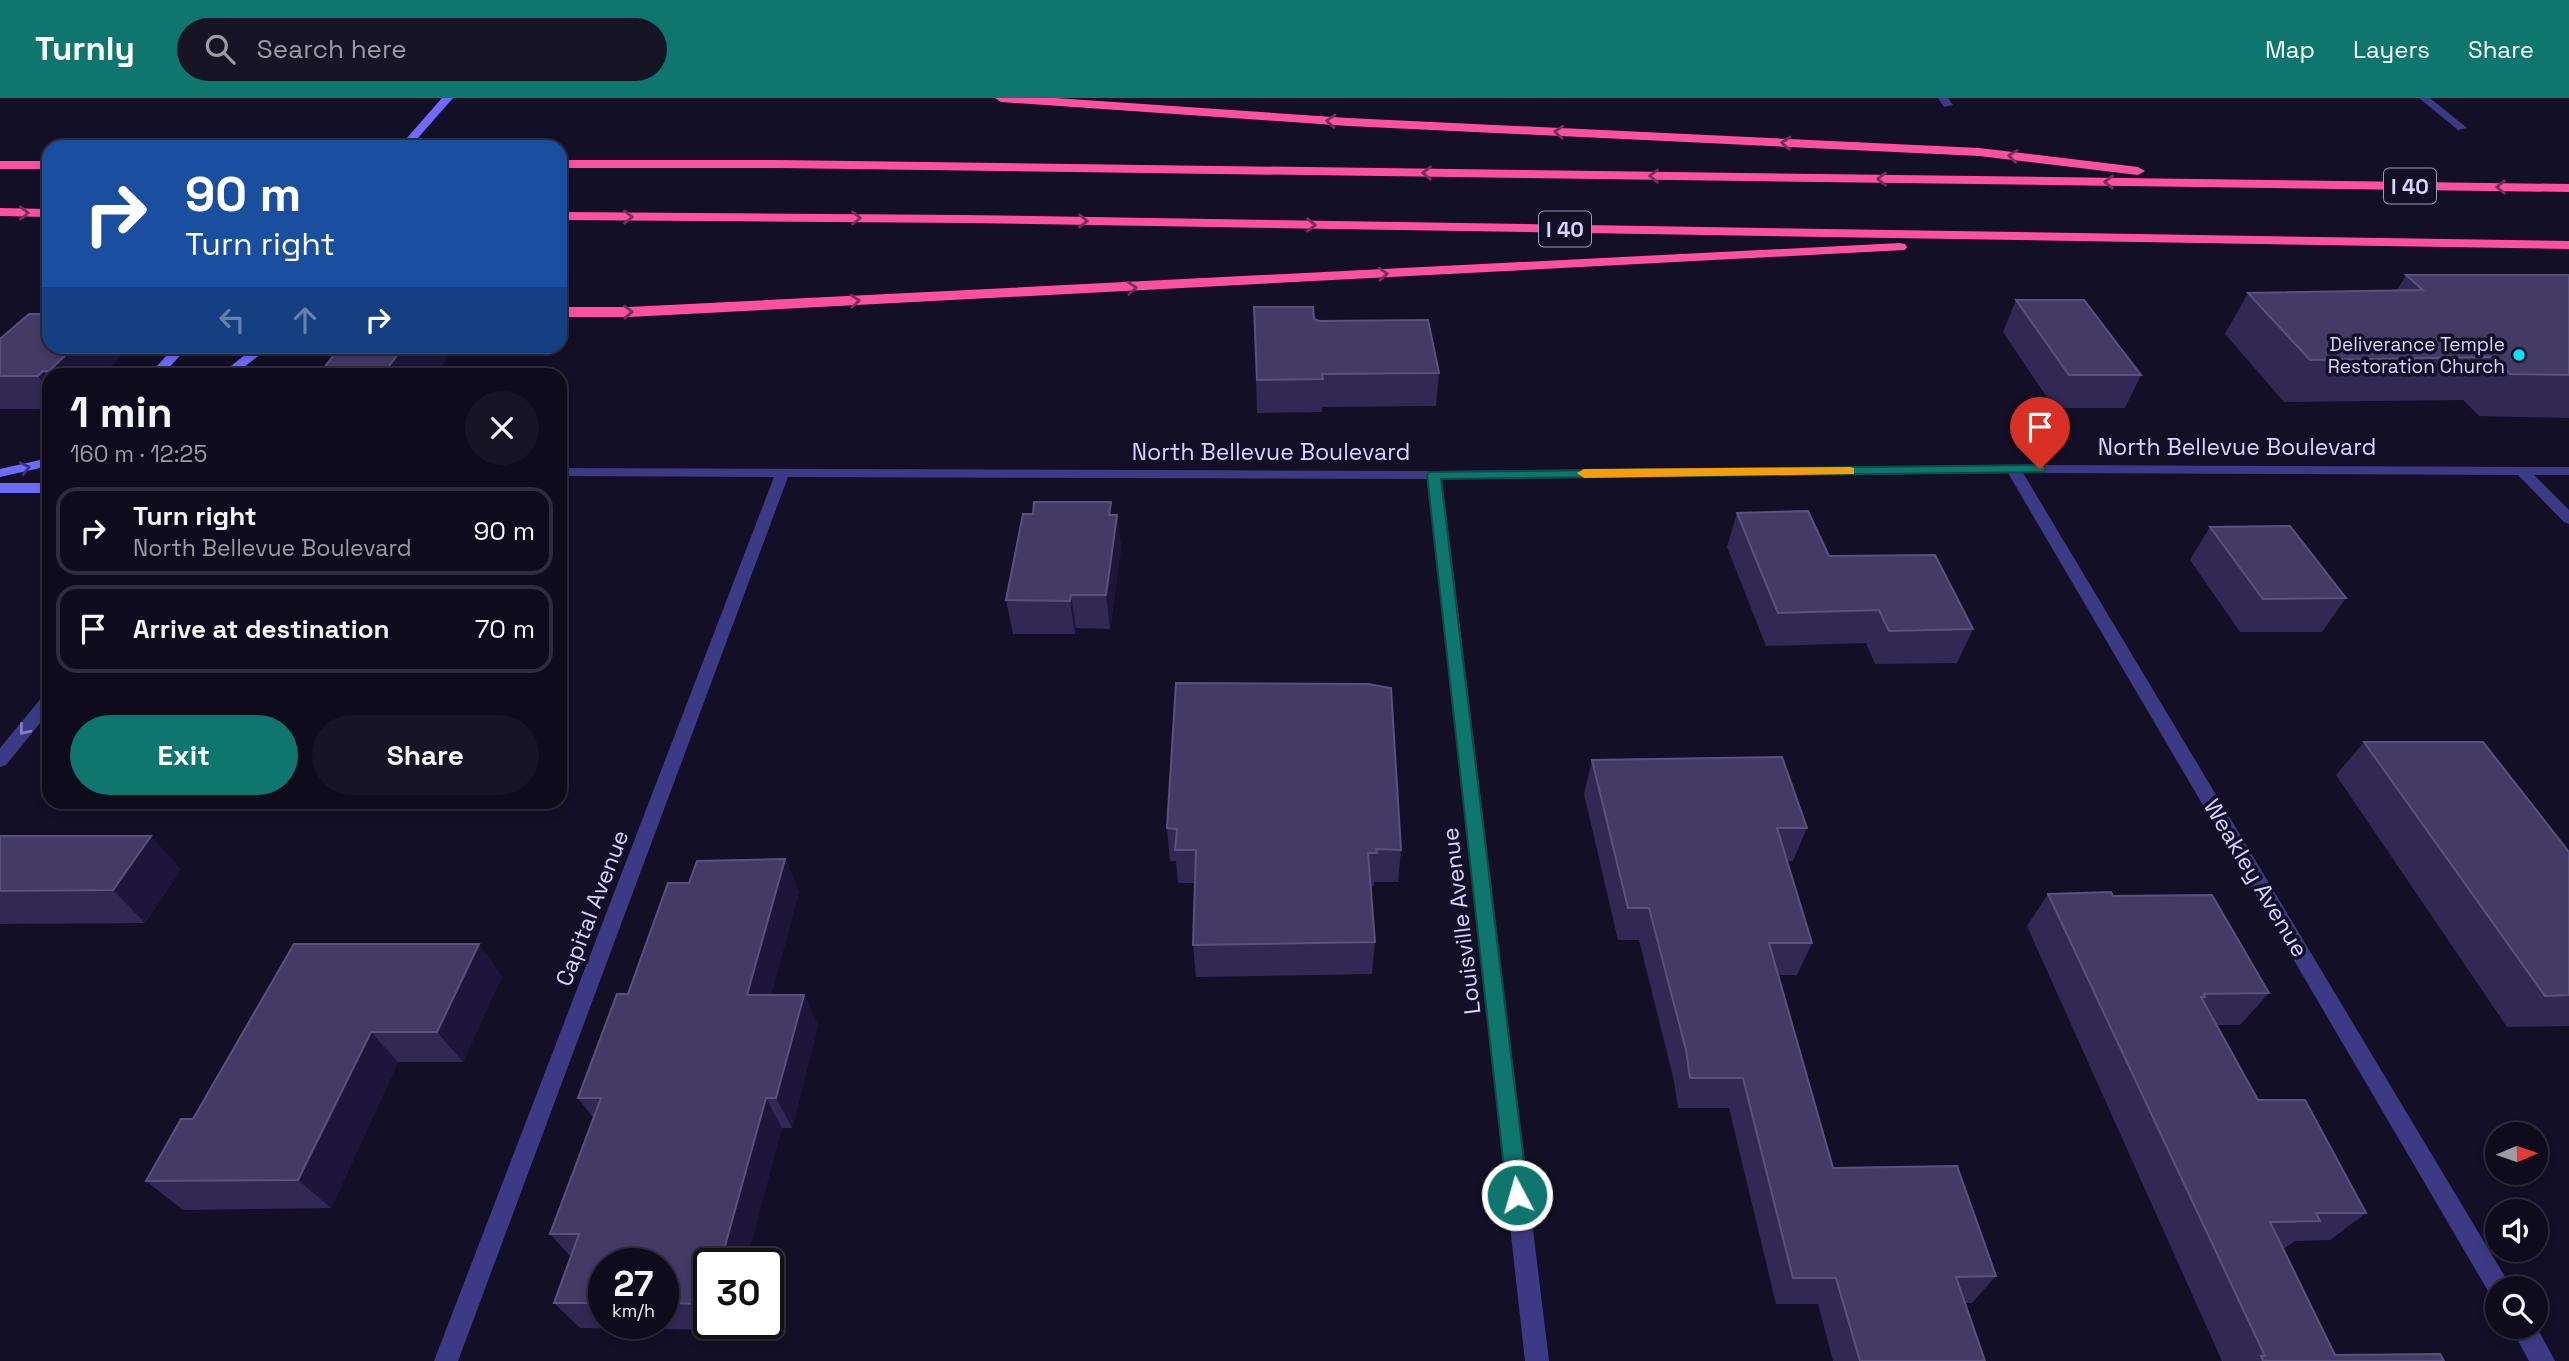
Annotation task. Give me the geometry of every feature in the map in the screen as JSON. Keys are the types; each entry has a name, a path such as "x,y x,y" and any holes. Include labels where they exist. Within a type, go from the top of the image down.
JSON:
{"highway":[{"path":"1001,98 1348,122 1979,152 2251,184"},
{"name":"I 40","path":"567,164 777,164 2569,188"},
{"path":"0,165 42,165"},
{"path":"0,212 42,213"},
{"name":"I 40","path":"567,216 964,219 2569,245"},
{"path":"567,312 629,312 2101,238"}],"main road":[{"path":"410,140 448,98"},
{"path":"162,368 175,354"},
{"path":"235,368 255,354"},
{"path":"0,473 42,464"},
{"path":"0,488 42,488"}],"street":[{"path":"2424,98 2462,128"},
{"name":"North Bellevue Boulevard","path":"567,472 1434,475 2013,469 2569,471"},
{"name":"Weakley Avenue","path":"2013,469 2492,1276"},
{"path":"2522,471 2569,519"},
{"name":"Capital Avenue","path":"446,1361 783,472"},
{"name":"Louisville Avenue","path":"1434,475 1537,1361"},
{"path":"0,760 42,709"},
{"path":"2530,1339 2543,1361"}],"building":[{"path":"2406,275 2569,275 2569,375 2510,374 2493,357 2310,360 2248,293 2423,290"},
{"path":"2016,300 2084,300 2141,375 2069,375"},
{"path":"1254,307 1313,307 1314,319 1319,321 1428,320 1439,373 1322,374 1323,379 1257,380"},
{"path":"29,314 42,314 42,354 67,354 52,368 42,368 38,376 0,376 0,339"},
{"path":"335,354 398,354 388,368 324,368"},
{"path":"1034,502 1111,502 1109,515 1117,515 1106,595 1071,595 1070,601 1006,600 1023,514 1033,514"},
{"path":"1808,511 1829,556 1935,555 1973,629 1889,631 1879,610 1778,613 1737,513"},
{"path":"2290,526 2346,598 2263,599 2210,527"},
{"path":"1176,683 1368,684 1391,688 1401,850 1376,849 1377,853 1368,853 1375,942 1193,945 1196,850 1175,850 1177,829 1167,828"},
{"path":"2364,742 2483,742 2569,852 2569,995 2545,996"},
{"path":"1782,757 1807,828 1777,828 1812,943 1769,943 1833,1168 1957,1166 1996,1276 1956,1277 1985,1361 1860,1361 1836,1278 1793,1278 1743,1078 1690,1078 1686,1050 1649,908 1628,908 1592,760"},
{"path":"0,836 151,836 113,890 0,891"},
{"path":"785,859 747,995 804,995 776,1098 766,1098 724,1248 693,1248 693,1304 679,1303 679,1248 588,1248 588,1303 554,1303 579,1234 550,1234 601,1098 578,1098 617,994 628,994 668,883 689,883 697,861"},
{"path":"2111,892 2113,896 2212,895 2269,993 2204,994 2205,997 2201,997 2258,1100 2305,1100 2366,1213 2316,1213 2320,1221 2270,1222 2335,1355 2440,1354 2444,1361 2263,1361 2261,1356 2265,1356 2048,894"},
{"path":"294,944 479,944 437,1032 371,1032 298,1180 146,1181 181,1119 193,1119"}],"slow traffic":[{"path":"1584,473 1850,471"}],"place":[{"name":"Deliverance Temple Restoration Church","path":"2519,355"}],"route":[{"path":"1517,1195 1434,475 2040,469"}]}
